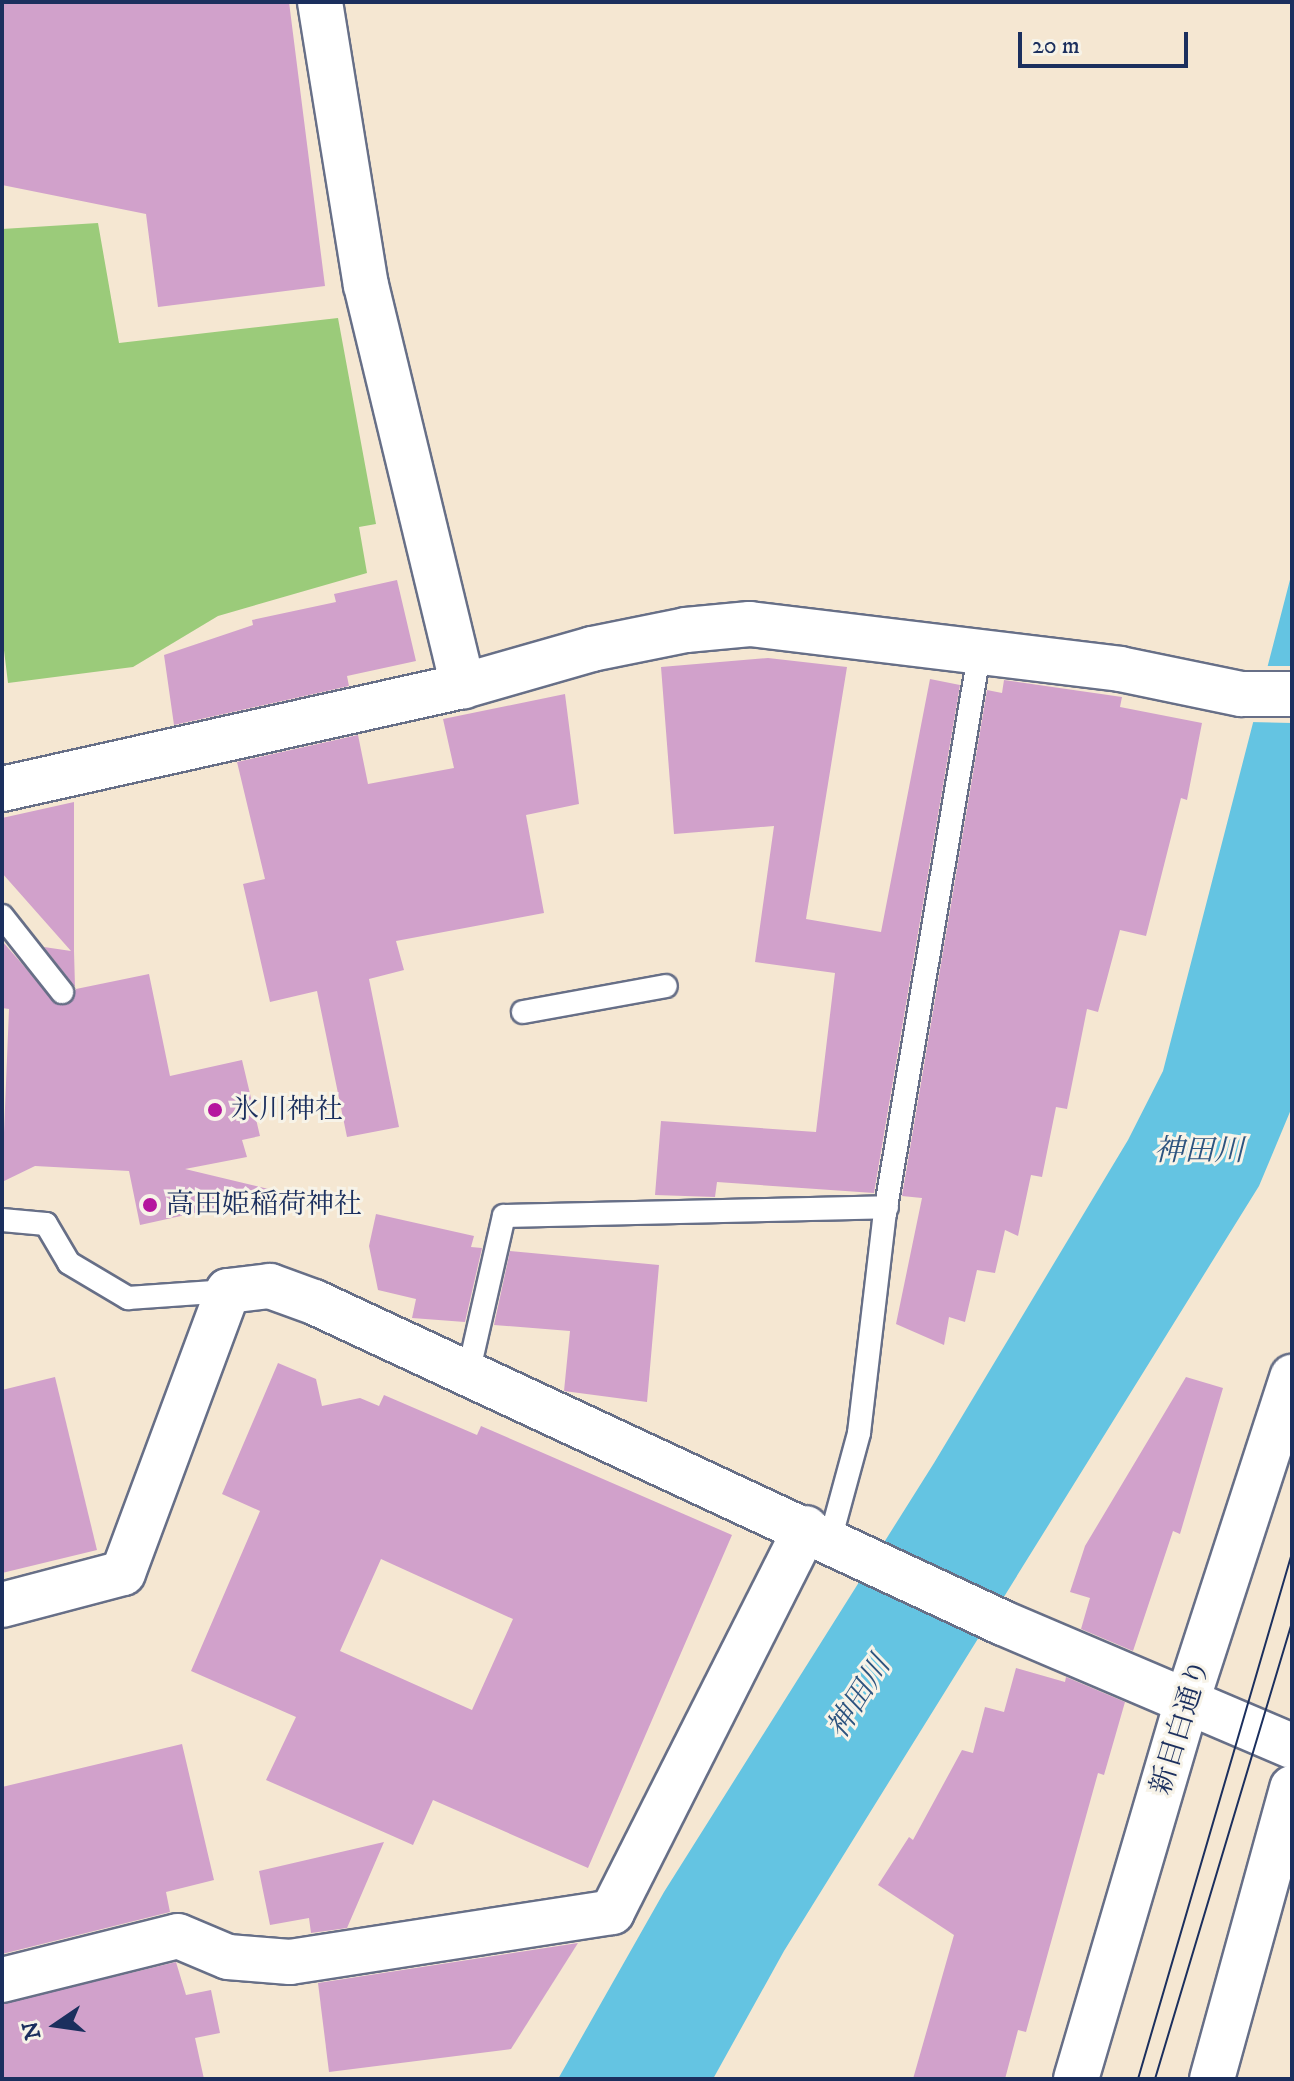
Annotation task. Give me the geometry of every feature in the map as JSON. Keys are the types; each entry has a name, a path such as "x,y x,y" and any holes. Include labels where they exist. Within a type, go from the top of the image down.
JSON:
{"street":[{"path":"320,2 366,285 463,686"},
{"path":"2,789 75,777 463,686 592,649 686,630 750,624 980,649 1120,669 1245,694 1292,694"},
{"path":"2,1605 123,1573 228,1291 270,1286 314,1302 831,1540 1003,1623 1292,1746"},
{"name":"新目白通り","path":"1076,2079 1187,1701 1292,1377"},
{"path":"2,1980 178,1936 228,1957 290,1962 612,1912 831,1540"},
{"path":"1212,2079 1292,1788"}],"lane":[{"path":"831,1540 859,1433 887,1207 980,649"},
{"path":"2,916 62,992"},
{"path":"523,1012 666,986"},
{"path":"468,1374 504,1216 887,1207"},
{"path":"2,1220 46,1224 69,1263 128,1298 228,1291"}],"green space":[{"path":"98,223 119,343 338,318 376,524 359,527 367,573 218,616 133,667 8,683 2,634 2,229"}],"water":[{"name":"神田川","path":"1292,572 1292,1107 1259,1186 784,1951 713,2079 558,2079 664,1892 934,1463 1128,1140 1163,1071"}],"pier":[{"path":"1264,666 1292,666 1292,723 1250,722"}],"building":[{"path":"2,2 289,2 325,286 158,307 146,214 2,185"},
{"path":"397,580 416,661 347,676 349,686 174,725 164,655 253,625 252,620 336,602 334,594"},
{"path":"768,658 847,667 806,919 881,932 930,679 960,685 874,1193 717,1182 715,1197 655,1195 661,1121 816,1132 835,973 755,962 774,826 674,834 661,667"},
{"path":"1004,680 1122,697 1120,707 1202,723 1187,800 1181,798 1146,936 1120,930 1098,1012 1087,1009 1067,1109 1056,1107 1042,1177 1031,1175 1018,1236 1005,1230 995,1273 977,1270 965,1322 949,1317 944,1345 896,1324 922,1198 902,1196 987,690 1002,693"},
{"path":"565,694 579,804 526,815 544,913 396,941 404,970 369,979 399,1127 347,1137 317,991 270,1002 243,884 265,879 237,762 358,735 368,784 454,768 443,719"},
{"path":"74,802 75,987 44,947 71,951 2,873 2,818"},
{"path":"2,941 58,1005 71,1002 76,989 149,974 170,1076 242,1060 260,1136 242,1140 247,1157 185,1169 285,1193 140,1225 129,1171 35,1166 2,1182 9,1009 2,1008"},
{"path":"376,1214 474,1236 471,1247 482,1248 465,1322 412,1318 416,1299 378,1290 369,1246"},
{"path":"510,1251 659,1265 647,1402 564,1391 570,1331 494,1325"},
{"path":"278,1363 316,1379 322,1406 360,1398 379,1406 384,1395 477,1435 481,1426 732,1535 588,1868 433,1800 413,1845 266,1780 296,1717 191,1671 260,1511 222,1494","holes":["381,1559 513,1619 472,1710 340,1651"]},
{"path":"55,1377 97,1550 2,1573 2,1390"},
{"path":"1186,1377 1223,1388 1180,1534 1173,1531 1133,1651 1081,1629 1090,1598 1070,1592 1085,1546"},
{"path":"1016,1668 1065,1682 1066,1677 1125,1702 1104,1775 1098,1773 1026,2032 1018,2030 1005,2079 913,2079 954,1935 878,1885 909,1837 913,1840 962,1750 973,1753 985,1707 1004,1712"},
{"path":"182,1744 214,1880 166,1892 170,1912 2,1954 2,1787"},
{"path":"384,1842 347,1928 311,1933 309,1918 270,1925 259,1871"},
{"path":"578,1943 511,2049 329,2072 318,1983"},
{"path":"176,1962 186,1995 211,1990 220,2033 195,2038 204,2079 2,2079 2,2004"}],"tram line":[{"path":"1138,2079 1292,1553"},
{"path":"1155,2079 1292,1623"}],"place":[{"name":"氷川神社","path":"215,1110"},
{"name":"高田姫稲荷神社","path":"150,1205"}]}
